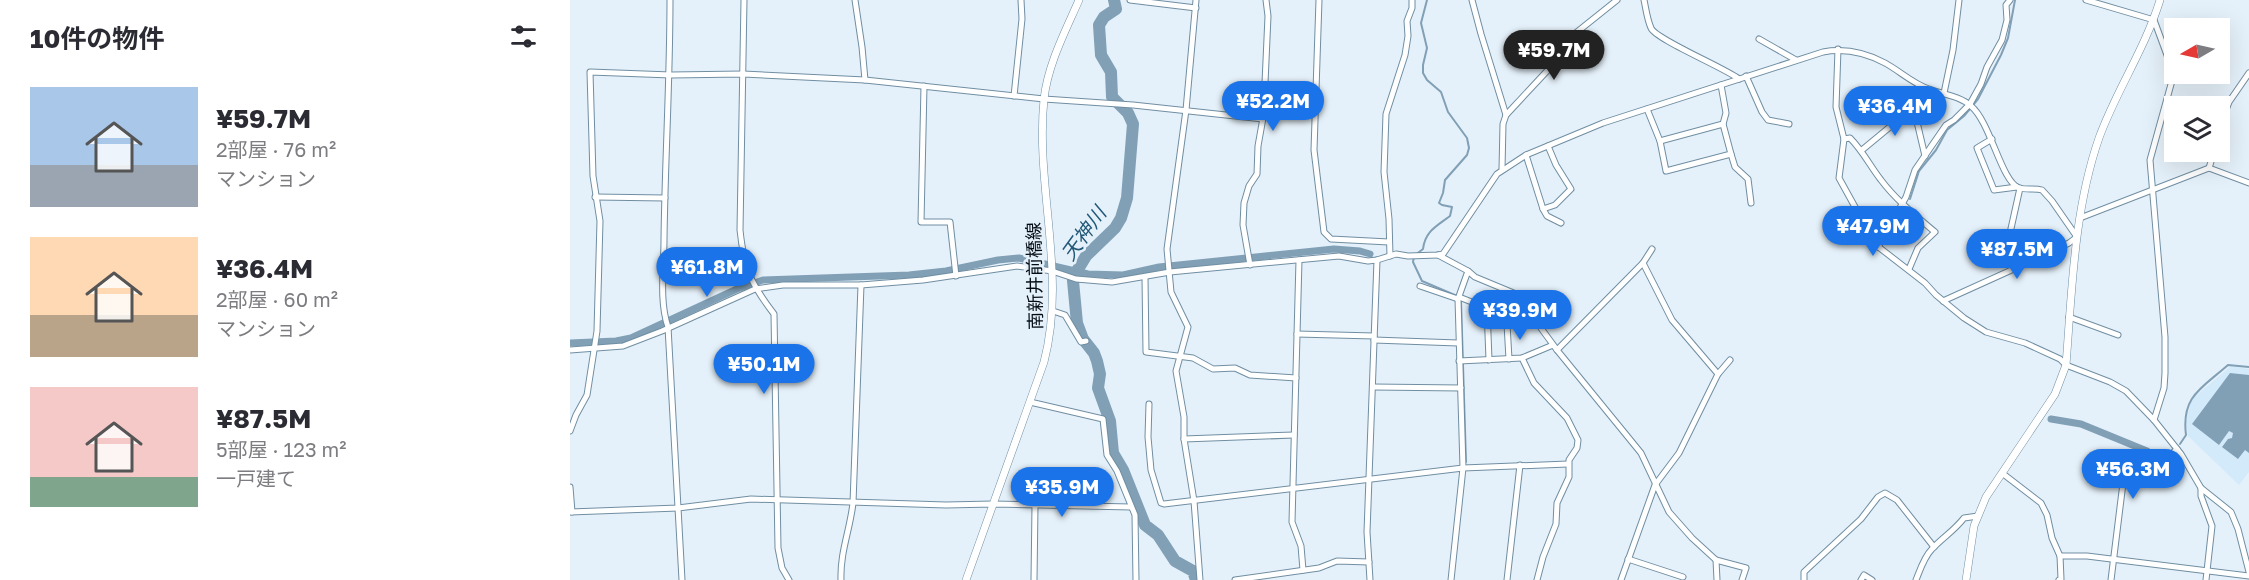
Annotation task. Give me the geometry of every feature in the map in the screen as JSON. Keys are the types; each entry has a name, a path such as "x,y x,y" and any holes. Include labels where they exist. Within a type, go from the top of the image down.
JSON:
{"street":[{"path":"670,0 663,294 664,317 668,327 682,580"},
{"path":"744,0 740,230 742,252 755,289 774,314 778,548 782,568 789,580"},
{"path":"855,0 864,80"},
{"path":"1014,96 1022,0"},
{"name":"南新井前橋線","path":"966,580 1047,348 1053,311 1043,140 1044,99 1053,61 1079,0"},
{"path":"1130,0 1196,8"},
{"path":"1196,0 1177,188 1167,249 1172,297 1188,327 1176,378 1184,417 1184,439 1194,501 1200,580"},
{"path":"1250,265 1243,225 1244,203 1249,186 1257,174 1258,146 1268,90 1265,83 1268,16 1266,0"},
{"path":"1319,0 1314,150 1324,232 1331,239 1389,242"},
{"path":"1390,256 1384,172 1386,114 1405,55 1408,36 1407,21 1412,8 1412,0"},
{"path":"1472,0 1480,34 1506,115"},
{"path":"1502,169 1503,124 1506,115 1547,71 1572,36 1617,0"},
{"path":"1644,0 1651,29 1657,36 1680,46 1713,66 1730,71 1739,79"},
{"path":"1944,93 1953,50 1959,0"},
{"path":"1878,247 1902,205 1915,170 1946,125 1970,104 2002,40 2007,20 2006,5 2010,0"},
{"path":"2086,0 2154,20"},
{"path":"1966,580 1974,526 1986,497 2055,394 2066,365 2077,237 2099,139 2154,20 2160,0"},
{"path":"2154,20 2173,77 2150,160 2165,373 2164,388 2154,420"},
{"path":"1759,39 1796,60"},
{"path":"1838,49 1836,107 1844,139 1839,178 1857,208 1869,236 1878,247 1909,270 1943,301 1986,332 2025,344 2126,391 2154,420 2177,449 2201,488 2231,512 2238,529 2249,574 2087,556 2060,556"},
{"path":"570,350 623,346 755,289 783,285 861,285 956,271 1017,266 1052,271 1076,279 1112,282 1170,272 1339,256 1377,260 1403,254 1408,256 1443,254 1502,169 1527,155 1603,123 1796,60 1838,49 1858,53 1885,63 1929,90 1944,93 1970,104 1987,126 2006,173 2019,188"},
{"path":"570,431 588,395 596,349 600,221 595,197 590,72 670,75 743,74 864,80 1044,99 1263,118"},
{"path":"2230,101 2249,73"},
{"path":"1746,76 1768,120 1789,124"},
{"path":"1721,85 1726,113 1723,124 1735,167 1748,179 1751,203"},
{"path":"924,86 921,222 950,222 956,271"},
{"path":"1925,156 1914,102 1925,96 1929,90"},
{"path":"1862,150 1914,107"},
{"path":"1647,109 1660,141 1666,171 1731,154"},
{"path":"1660,141 1723,124"},
{"path":"1844,139 1850,138 1862,150 1881,180 1902,205 1935,232 1918,248 1909,270"},
{"path":"1992,139 1977,148 1994,190 2019,188 2042,190 2077,237"},
{"path":"1543,208 1555,205 1571,189 1556,165 1548,146"},
{"path":"1527,155 1543,208 1547,216 1561,223"},
{"path":"2209,168 2211,162"},
{"path":"2080,218 2209,168 2249,183"},
{"path":"2019,188 2008,242 2038,258"},
{"path":"595,197 665,198"},
{"path":"1943,301 2038,258 2077,237"},
{"path":"1459,360 1522,358 1555,348 1643,263 1652,249"},
{"path":"1438,255 1475,277 1516,294 1555,348 1641,453 1669,512 1716,560 1746,568 1742,580"},
{"path":"1299,260 1292,522 1301,546 1303,570"},
{"path":"1370,580 1367,532 1377,260"},
{"path":"1643,263 1672,320 1718,374"},
{"path":"1451,580 1463,468 1458,298 1468,271"},
{"path":"1144,277 1146,352 1193,358 1213,369 1235,368 1250,375 1296,378"},
{"path":"841,580 841,552 849,531 853,503 861,285"},
{"path":"1420,286 1487,308 1489,360"},
{"path":"1053,311 1068,318 1084,341"},
{"path":"2070,317 2118,335"},
{"path":"1507,324 1509,359"},
{"path":"1297,334 1458,343"},
{"path":"1522,358 1534,383 1567,418 1578,440 1577,448 1569,460 1569,477 1557,503 1556,524 1537,580"},
{"path":"1621,580 1655,485 1679,453 1718,374 1730,360"},
{"path":"1373,387 1461,388"},
{"path":"1030,402 1103,419 1107,455 1117,471 1136,522 1137,580"},
{"path":"1149,404 1148,438 1151,470 1161,503 1194,501 1463,468 1568,464"},
{"path":"1184,439 1294,435"},
{"path":"2111,580 2125,466 2130,461 2158,462 2168,458 2177,449"},
{"path":"1508,580 1520,465"},
{"path":"2002,473 2041,503 2060,556 2061,579 2058,580"},
{"path":"570,487 571,512 678,508 751,499 946,505 1131,507"},
{"path":"2201,488 2201,496 2212,526 2206,580"},
{"path":"1804,580 1804,572 1861,519 1878,497 1886,493 1897,500 1934,547"},
{"path":"1034,580 1035,506"},
{"path":"1916,580 1926,557 1934,547 1948,537 1964,518 1978,516"},
{"path":"1628,559 1683,577"},
{"path":"1716,560 1717,580"},
{"path":"1235,580 1318,568 1337,561 1369,562"},
{"path":"1861,580 1864,575 1872,580"}],"shaded area":[{"path":"2231,366 2249,369 2249,472 2239,485 2188,436 2186,421 2192,399"},
{"path":"2230,373 2249,375 2249,453 2245,450 2238,459 2222,447 2228,439 2232,438 2233,433 2229,431 2219,445 2192,424"}],"waterway":[{"name":"天神川","path":"1114,0 1116,9 1104,17 1099,25 1101,55 1111,72 1112,97 1128,113 1133,124 1127,198 1121,218 1115,228 1086,256 1075,274 1073,281 1077,323 1083,339 1097,361 1100,374 1098,388 1110,421 1113,453 1123,470 1145,525 1158,535 1175,561 1193,571 1196,580"},
{"path":"1427,0 1421,23 1427,48 1423,73 1427,80 1441,92 1448,112 1467,138 1469,148 1467,155 1445,180 1439,203 1452,207 1450,216 1429,233 1423,249 1414,256 1413,262 1422,281 1457,296"},
{"path":"1910,199 1919,171 1936,150 1947,130 1964,116 1978,99 2008,38 2015,0"},
{"path":"570,343 631,338 737,289 763,280 909,275 1019,258 1088,274 1123,275 1159,267 1334,249 1370,254"},
{"path":"1461,300 1466,462"},
{"path":"2180,444 2186,435 2187,411 2195,394 2228,365 2249,367"},
{"path":"2051,419 2081,424 2147,451"}]}
